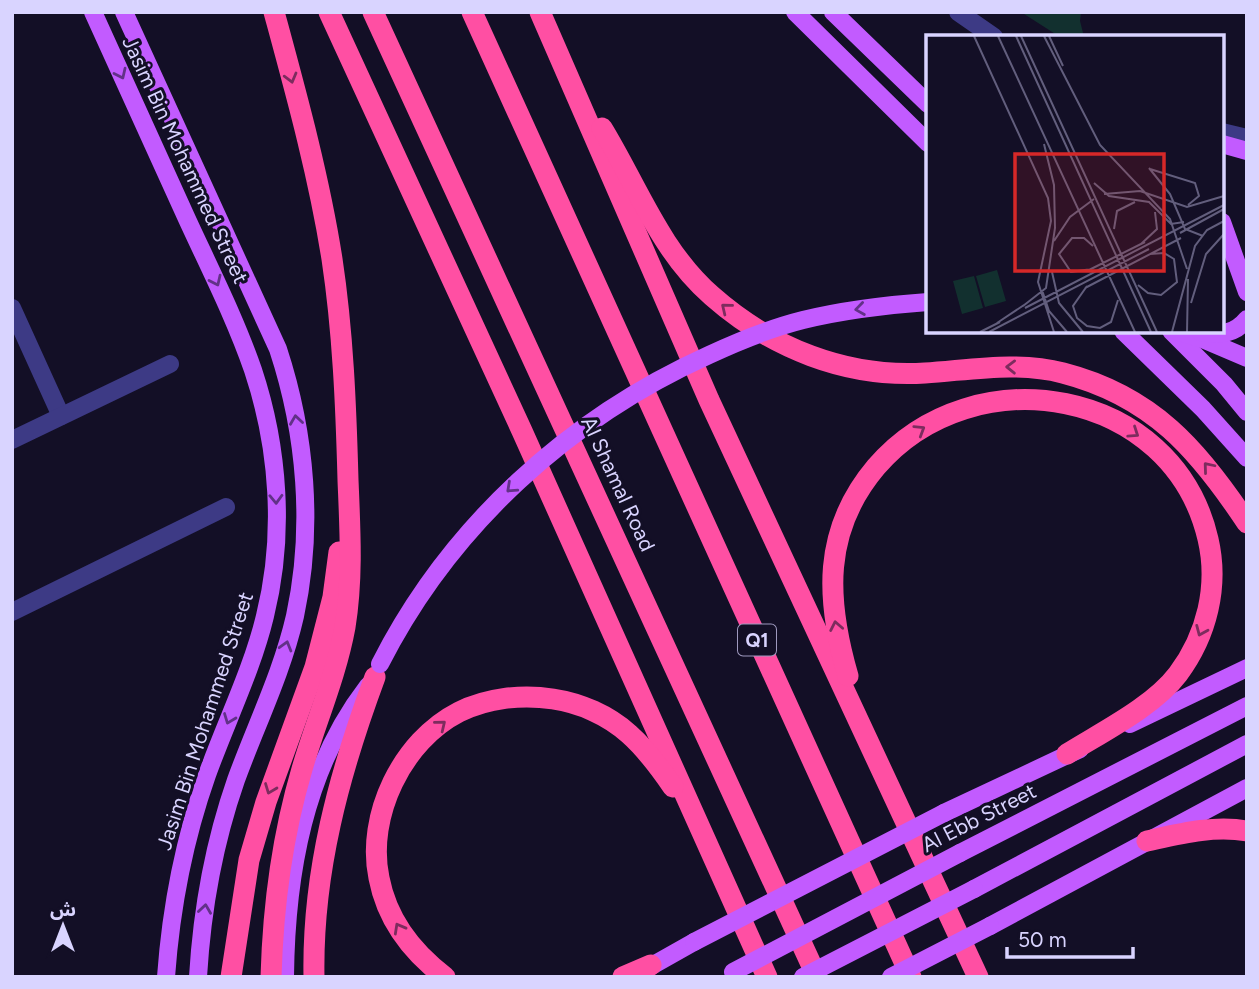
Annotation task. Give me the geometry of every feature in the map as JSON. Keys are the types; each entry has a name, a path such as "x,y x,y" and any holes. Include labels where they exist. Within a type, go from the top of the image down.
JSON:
{"highway":[{"path":"271,977 280,924 285,838 302,769 331,680 345,626 351,553 342,336 332,260 313,167 274,12"},
{"path":"329,12 767,977"},
{"name":"Al Shamal Road","path":"373,12 817,977"},
{"name":"Q1","path":"472,12 911,977"},
{"path":"540,12 709,400 978,977"},
{"path":"567,70 644,206 684,267 710,295 765,336 801,353 857,369 888,373 925,373 1018,367 1061,372 1097,384 1137,405 1177,433 1215,475 1247,523"},
{"path":"867,739 844,660 832,599 834,556 847,513 862,485 885,457 927,426 972,406 1032,398 1081,406 1104,415 1154,446 1177,469 1192,494 1211,550 1211,597 1206,619 1178,674 1147,702 1067,754"},
{"path":"231,977 249,860 266,802 304,702 323,636 332,597 348,487"},
{"path":"314,977 316,907 329,822 354,732 377,671"},
{"path":"445,977 407,943 394,921 379,879 377,840 384,807 399,771 417,747 440,724 459,712 510,697 538,697 586,708 629,733 652,758 701,828"},
{"path":"1147,841 1186,832 1216,829 1247,831"},
{"path":"623,977 642,971"}],"main road":[{"name":"Jasim Bin Mohammed Street","path":"93,12 245,349 267,423 275,485 276,542 271,593 250,664 206,778 192,824 173,913 166,977"},
{"name":"Jasim Bin Mohammed Street","path":"124,12 278,349 294,408 303,476 305,536 294,616 286,649 236,779 218,839 205,903 198,977"},
{"path":"795,12 926,141"},
{"path":"834,12 926,102"},
{"path":"1224,145 1247,151"},
{"path":"1224,224 1247,255"},
{"path":"1224,227 1247,292"},
{"path":"285,977 280,924 308,804 337,730 377,671 406,618 467,533 504,494 555,449 615,405 679,368 726,347 802,320 847,311 926,302"},
{"path":"1206,332 1225,334 1234,331 1247,318"},
{"path":"1124,332 1203,409 1247,458"},
{"path":"1174,332 1247,412"},
{"path":"1177,332 1200,338 1247,358"},
{"path":"642,971 944,813 1247,668"},
{"name":"Al Ebb Street","path":"728,974 1247,706"},
{"path":"803,977 1247,744"},
{"path":"891,977 1247,788"}],"street":[{"path":"958,12 992,35"},
{"path":"1224,132 1247,138"},
{"path":"15,320 61,416"},
{"path":"12,440 170,364"},
{"path":"12,612 226,507"}],"green space":[{"path":"1021,12 1081,12 1084,35 1057,35"}]}
